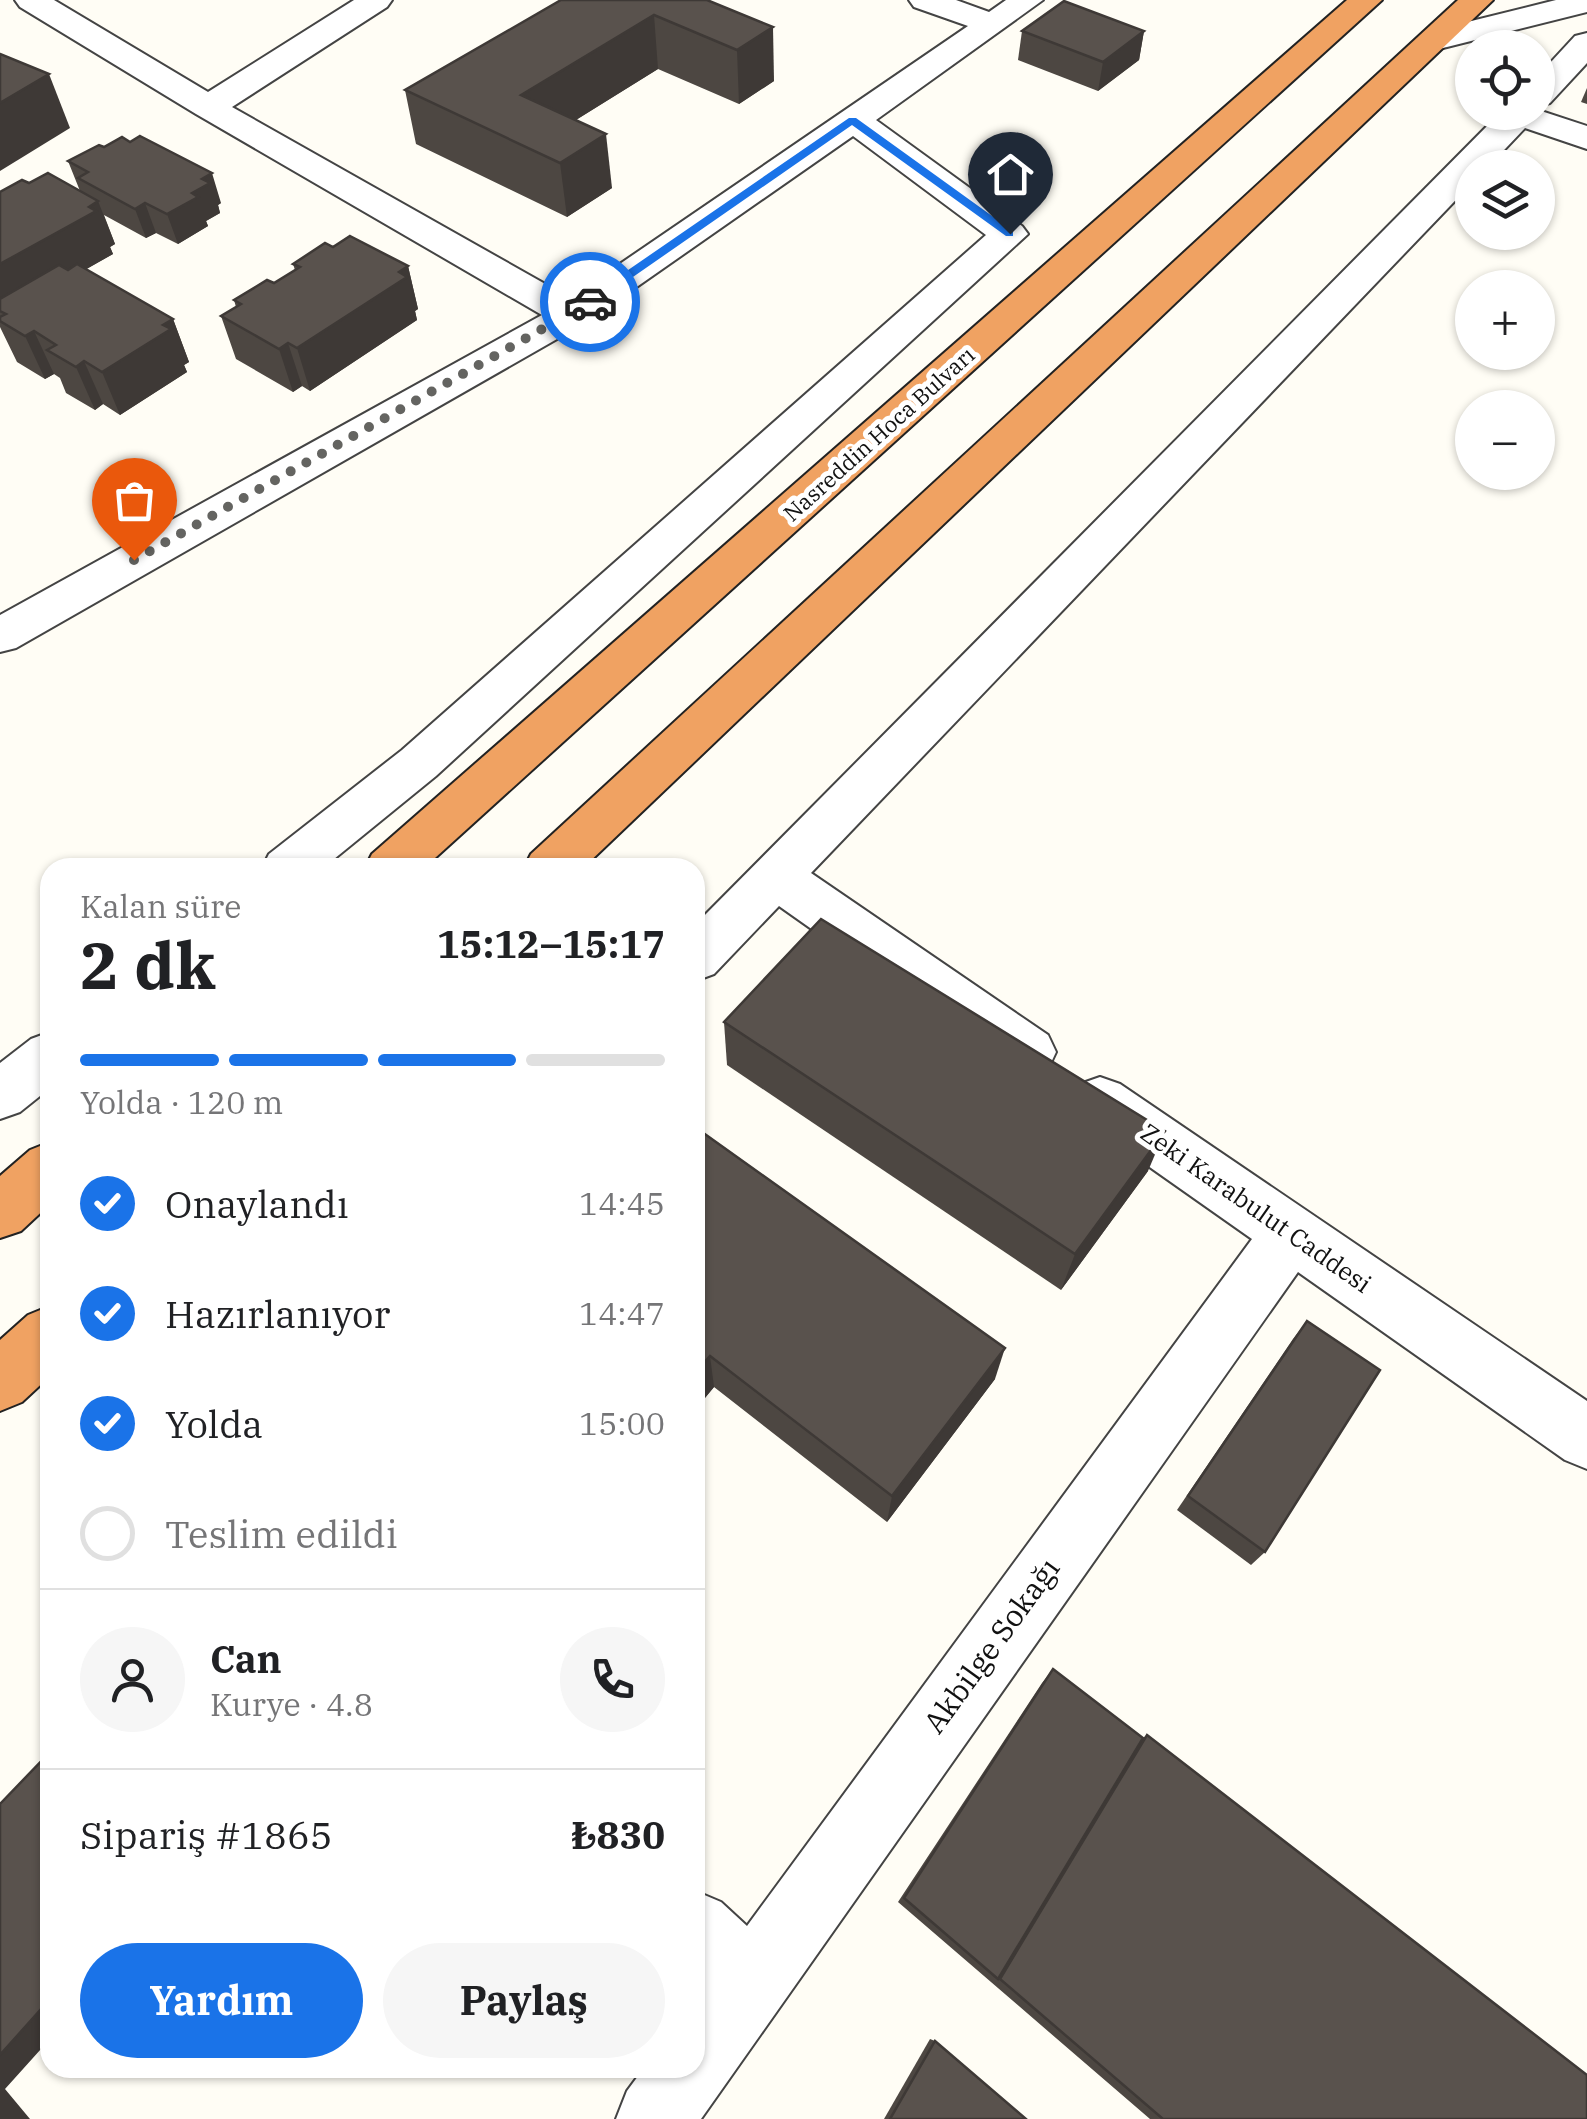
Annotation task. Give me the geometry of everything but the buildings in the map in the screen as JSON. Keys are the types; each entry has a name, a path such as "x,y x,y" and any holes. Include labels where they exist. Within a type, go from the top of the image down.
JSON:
{"highway":[{"name":"Nasreddin Hoca Bulvarı","path":"401,858 1366,0"},
{"path":"560,858 1477,0"},
{"path":"0,1212 40,1177"},
{"path":"0,1381 40,1343"}],"street":[{"path":"31,0 208,107 572,315"},
{"path":"208,107 376,0"},
{"path":"925,0 993,24"},
{"path":"0,636 572,315 1027,0"},
{"path":"1435,40 1587,2"},
{"path":"1555,77 1587,43"},
{"path":"300,858 419,763 1010,234 852,120"},
{"path":"1555,122 1587,138"},
{"path":"705,949 1505,130"},
{"name":"Zeki Karabulut Caddesi","path":"777,877 1587,1438"},
{"name":"Akbilge Sokağı","path":"705,2047 1291,1233"},
{"path":"705,1937 751,1980"},
{"path":"655,2119 683,2078"}],"way so far":[{"path":"134,560 590,302"}],"route":[{"path":"590,302 852,120 1010,234"}]}
